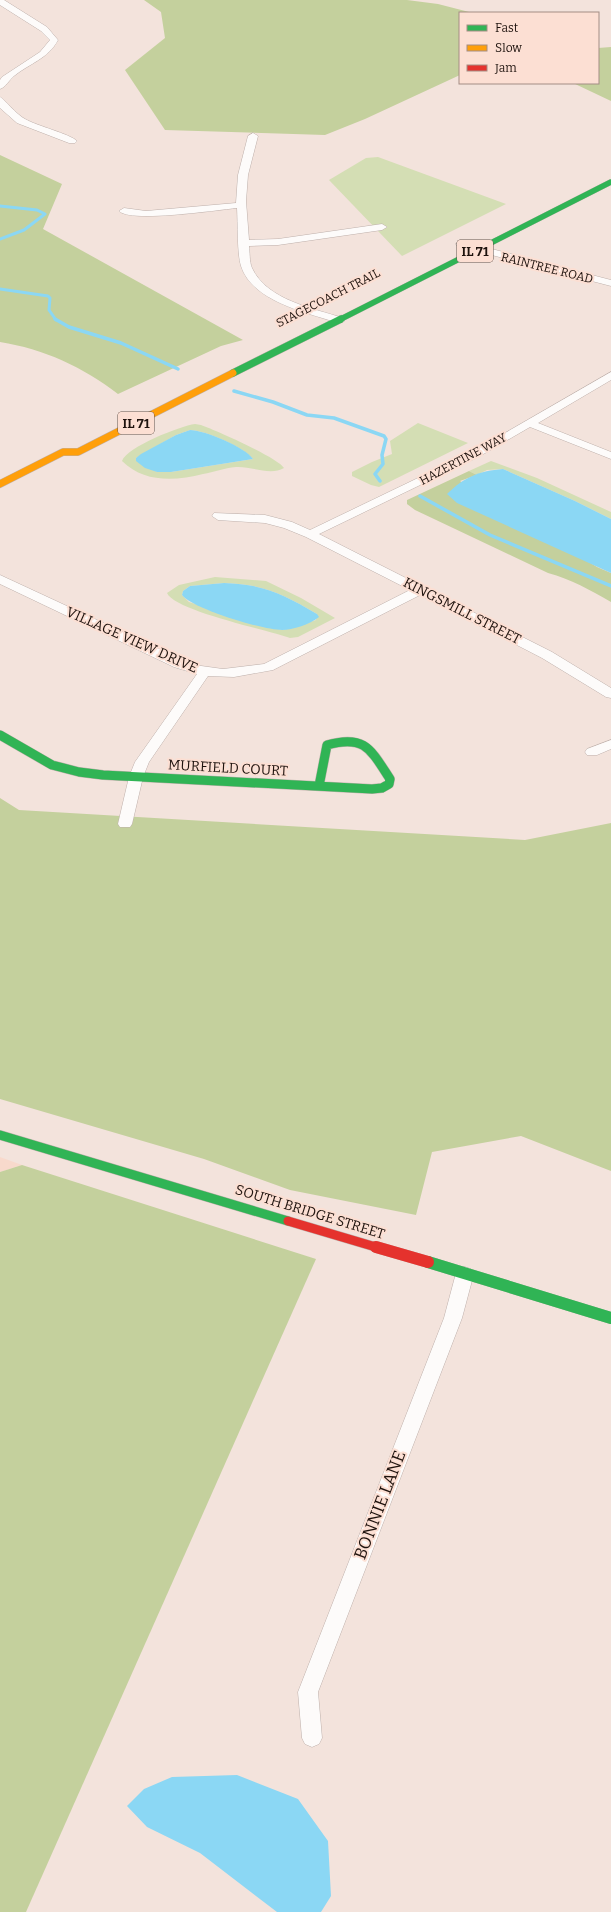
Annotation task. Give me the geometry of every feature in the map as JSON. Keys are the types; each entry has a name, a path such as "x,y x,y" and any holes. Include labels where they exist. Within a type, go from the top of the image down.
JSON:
{"main road":[{"name":"STAGECOACH TRAIL","path":"0,484 63,452 78,452 611,182"},
{"name":"IL 71","path":"458,246 473,238"},
{"name":"STAGECOACH TRAIL","path":"309,321 336,307"},
{"path":"63,452 62,444 68,441"},
{"name":"MURFIELD COURT","path":"0,735 52,765 79,772 136,778 372,789 382,788 389,784 390,779 367,746 361,742 342,741 327,745 319,786"},
{"name":"SOUTH BRIDGE STREET","path":"0,1135 465,1273 611,1318"}],"street":[{"path":"0,1 44,29 54,40 51,49 8,77 0,84"},
{"path":"0,100 2,107 12,116 72,141"},
{"path":"253,136 243,175 241,205 246,266 250,275 263,289 286,302 339,320"},
{"path":"124,211 146,214 241,205"},
{"path":"244,243 278,242 382,227"},
{"name":"RAINTREE ROAD","path":"473,238 611,279"},
{"name":"RAINTREE ROAD","path":"458,246 611,283"},
{"name":"HAZERTINE WAY","path":"310,534 455,465 611,375"},
{"path":"529,423 611,456"},
{"name":"KINGSMILL STREET","path":"218,516 265,519 288,525 310,534 548,655 611,694"},
{"name":"VILLAGE VIEW DRIVE","path":"0,579 179,664 204,673 238,673 268,667 420,590"},
{"path":"126,824 136,778 142,762 204,673"},
{"path":"592,752 611,744"},
{"name":"BONNIE LANE","path":"312,1738 308,1692 453,1318 465,1273"}],"shaded area":[{"path":"0,1157 22,1165 0,1172"}],"green space":[{"path":"144,0 407,0 438,4 469,12 459,12 459,75 365,119 325,135 165,130 125,70 165,38 161,12"},
{"path":"611,47 611,101 575,84 599,84 599,48"},
{"path":"0,155 62,184 43,229 243,340 221,346 118,394 91,375 62,360 32,349 0,342"},
{"path":"378,157 506,204 402,256 329,180 366,158"},
{"path":"418,423 468,443 379,487 352,476 352,472 392,454 390,441"},
{"path":"195,424 201,425 219,432 259,451 280,463 284,468 267,471 236,467 171,479 150,477 131,468 122,461 126,455 143,444 167,433","holes":["190,430 223,440 241,449 253,459 171,472 157,472 136,458 176,435"]},
{"path":"491,461 537,478 611,512 611,519 575,501 503,469 487,470 477,475 469,471"},
{"path":"469,471 477,475 460,481 597,567 611,573 611,602 580,585 565,578 548,573 415,510 407,504 407,500"},
{"path":"215,577 266,581 301,598 335,618 298,637 290,638 223,619 186,606 174,600 167,593 179,585","holes":["224,583 250,585 272,591 294,601 317,614 316,620 282,630 189,602 182,595 183,591 190,586"]},
{"path":"0,798 19,810 525,840 611,823 611,1171 521,1136 432,1152 416,1215 290,1190 204,1159 0,1099"},
{"path":"22,1165 316,1259 26,1912 0,1912 0,1172"}],"water":[{"path":"190,430 205,433 224,440 242,449 253,459 171,472 157,472 145,468 136,461 136,458 141,454 176,435"},
{"path":"503,469 575,501 611,519 611,573 457,503 447,494 453,488 472,476 487,471"},
{"path":"224,583 250,585 272,591 305,607 317,614 319,617 296,628 286,630 273,629 229,618 189,601 182,595 183,591 190,586"},
{"path":"237,1775 298,1799 328,1841 331,1896 321,1912 277,1912 200,1853 147,1827 127,1806 144,1789 172,1777"}],"waterway":[{"path":"0,206 37,210 45,214 24,230 0,239"},
{"path":"0,289 48,296 50,298 49,310 56,319"},
{"path":"56,319 69,327 121,343 178,369"},
{"path":"234,391 273,402 307,415 334,418 384,436 386,439 382,455 383,464 375,474 380,481"},
{"path":"420,496 490,535 611,586"}],"traffic: fast":[{"path":"233,373 611,182"},
{"path":"0,735 52,765 79,772 103,775 372,789 382,788 389,784 390,779 365,746 350,740 327,745 319,786"},
{"path":"0,1135 288,1221"},
{"path":"428,1262 611,1318"}],"traffic: slow":[{"path":"0,484 63,452 78,452 233,373"}],"traffic: jam":[{"path":"288,1221 428,1262"}]}
